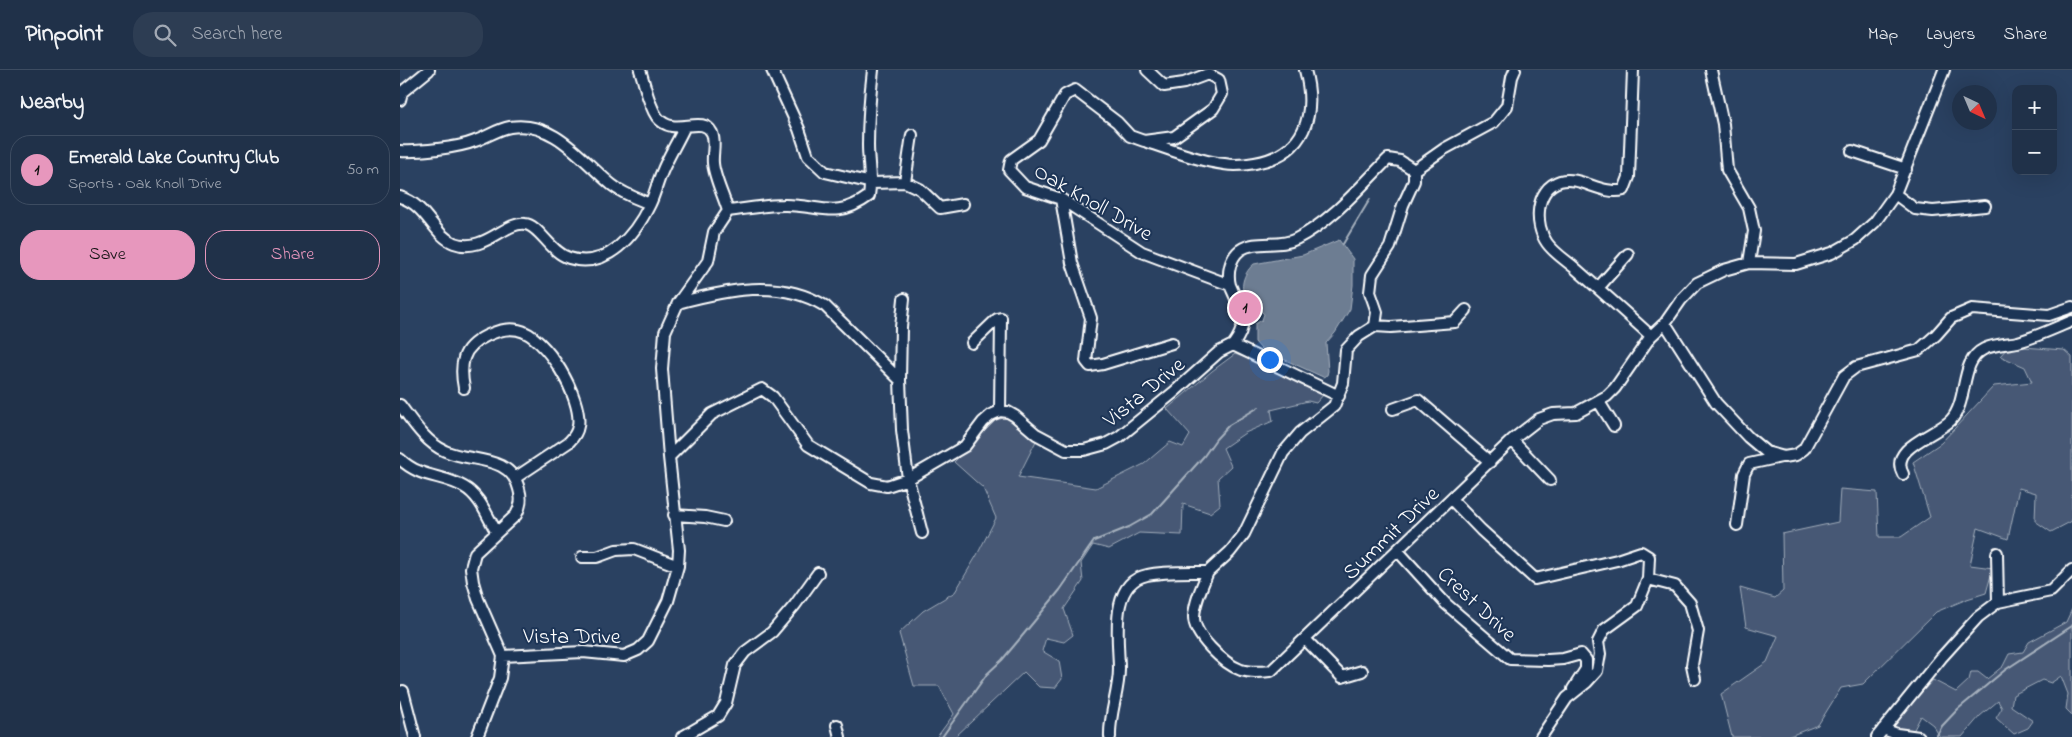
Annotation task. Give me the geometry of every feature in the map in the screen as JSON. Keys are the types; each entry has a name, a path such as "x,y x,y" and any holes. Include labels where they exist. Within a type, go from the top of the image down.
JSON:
{"street":[{"path":"400,100 402,92 429,70"},
{"path":"640,70 658,118 670,125 684,128 697,124 702,125 712,133 715,150 713,164 728,211 784,204 830,210 855,206 869,196 872,183 868,168 869,98 873,70"},
{"path":"772,70 808,156 824,172 872,183 905,182 920,190 940,208 963,204"},
{"path":"1144,140 1174,137 1213,109 1222,94 1218,80 1208,74 1184,83 1164,86 1147,70"},
{"path":"1144,140 1210,162 1238,166 1280,156 1295,142 1307,122 1310,111 1310,88 1305,70"},
{"path":"1414,170 1444,149 1494,122 1507,106 1515,70"},
{"path":"1633,70 1629,177 1624,190 1614,192 1574,181 1561,181 1548,189 1539,204 1539,220 1547,243 1651,336"},
{"path":"1711,70 1723,124 1727,170 1749,208 1754,231 1749,263"},
{"name":"Summit Drive","path":"1208,572 1197,601 1194,618 1197,631 1221,657 1239,669 1255,673 1271,671 1512,440 1539,419 1553,414 1576,413 1598,402 1615,388 1651,336 1665,323 1681,300 1698,283 1724,270 1749,263 1796,264 1832,253 1855,240 1875,222 1895,194 1944,70"},
{"name":"Oak Knoll Drive","path":"1144,140 1130,136 1118,122 1075,90 1065,95 1039,140 1011,160 1009,170 1025,187 1061,198 1142,252 1230,285"},
{"path":"400,150 411,151 468,144 510,127 535,128 566,142 614,186 650,204"},
{"path":"400,197 419,206 445,238 455,243 474,245 515,226 525,224 535,229 560,254 582,260 600,257 620,247 636,227 650,204 662,171 684,128"},
{"path":"905,182 912,135"},
{"path":"1852,151 1906,169"},
{"path":"1339,396 1233,345 1240,336 1243,320 1230,285 1229,271 1235,256 1240,250 1248,246 1294,240 1320,224 1388,159 1400,161 1414,170"},
{"path":"1375,326 1377,312 1370,292 1372,275 1390,247 1403,205 1414,181 1414,170"},
{"path":"1895,194 1915,209 1933,211 1985,206"},
{"path":"1061,198 1072,263 1091,318 1086,361 1090,366 1103,364 1172,343"},
{"name":"Vista Drive","path":"503,656 583,652 624,656 632,654 648,641 654,632 668,601 678,566 679,550 674,515 662,369 665,332 678,303 708,261 714,232 728,211"},
{"path":"1598,288 1628,254"},
{"path":"678,303 700,297 746,290 770,288 797,293 825,306 900,380"},
{"path":"904,299 901,327 900,380 902,430 908,479 922,533"},
{"path":"1737,524 1744,474 1749,464 1796,455 1804,449 1844,376 1856,367 1919,350 1951,318 1972,309 2048,314 2072,307"},
{"path":"1110,737 1118,686 1118,612 1121,599 1127,589 1136,580 1146,575 1208,572 1230,552 1244,534 1283,453 1300,433 1332,409 1343,383 1346,350 1358,336 1375,326 1391,327 1455,322 1466,310"},
{"path":"670,457 712,414 762,389 773,397 808,445 871,483 887,486 908,479 965,446 983,422 991,415 1000,411 1001,318 997,319 972,343"},
{"path":"1903,474 1900,462 1904,451 1951,420 1961,406 1969,364 1983,349 2020,342 2072,321"},
{"path":"1665,323 1716,403 1766,452 1784,457"},
{"path":"464,388 462,375 464,357 470,347 488,334 500,331 518,330 533,338 554,360 563,374 577,409 579,424 576,434 569,442 515,478"},
{"name":"Vista Drive","path":"1000,411 1008,412 1015,416 1036,434 1066,450 1096,448 1119,437 1174,393 1219,352 1233,345"},
{"path":"1393,409 1418,400 1490,462"},
{"path":"1598,402 1614,426"},
{"path":"400,405 429,440 445,451 502,465 515,478 521,496 520,508 512,520 496,531 475,553 471,568 478,600 503,656 500,678 477,737"},
{"path":"1512,440 1550,480"},
{"path":"400,459 410,468 464,488 472,494 496,531"},
{"path":"1451,500 1535,579 1617,560 1641,552 1649,558 1648,579 1637,606 1604,630 1598,642 1600,654 1597,671 1567,698 1541,737"},
{"path":"674,515 705,517 724,521"},
{"path":"582,557 598,557 616,550 634,550 678,566"},
{"name":"Crest Drive","path":"1397,550 1446,604 1510,659 1563,659 1581,654 1586,660 1586,669 1567,698"},
{"path":"1997,553 1998,602"},
{"path":"1880,733 1940,658 1978,617 1998,602 2051,592 2072,570"},
{"path":"682,737 718,716 726,703 734,665 745,652 772,632 795,605 818,573"},
{"path":"1648,579 1674,586 1690,603 1698,631 1692,665 1695,679"},
{"path":"1305,639 1342,677 1362,670"},
{"path":"403,691 415,737"},
{"path":"837,725 840,737"},
{"path":"1880,733 1919,737"}],"shaded area":[{"path":"1339,240 1353,259 1353,285 1350,309 1335,333 1326,343 1328,371 1327,375 1323,377 1261,349 1255,342 1255,324 1262,320 1264,314 1256,312 1243,292 1243,283 1254,264 1303,255"},
{"path":"2009,346 2064,350 2072,357 2072,521 2051,532 2035,521 2036,493 2019,488 2008,539 1978,528 1970,565 1993,568 1986,593 1936,612 1863,684 1841,688 1818,725 1787,737 1732,737 1721,694 1767,662 1778,636 1746,627 1740,588 1775,598 1783,591 1782,534 1838,522 1840,489 1877,492 1879,537 1901,537 1930,517 1913,462 1941,443 1994,386 2032,382 2025,367 2000,356"},
{"path":"1235,354 1259,363 1324,394 1316,403 1308,401 1271,410 1273,421 1245,433 1223,448 1231,466 1218,478 1220,505 1210,513 1183,504 1182,535 1139,533 1109,549 1093,545 1081,563 1083,581 1064,609 1073,635 1064,642 1046,638 1042,651 1059,661 1062,679 1055,688 1039,687 1024,672 955,737 937,737 954,714 939,686 914,686 899,633 923,611 955,592 996,518 983,488 954,462 996,420 1007,417 1036,441 1018,477 1096,488 1144,464 1170,442 1183,447 1190,435 1167,409"},
{"path":"2072,609 2072,715 2066,709 2068,694 2061,676 2051,683 2042,680 2013,695 2011,706 2033,721 2028,728 2014,734 1996,718 2002,708 1998,701 1980,716 1962,737 1940,737 1933,725 1921,716 1910,737 1886,737 1890,723 1899,717 1933,680 1956,692 1969,680 1971,672 1978,672 1987,679 2003,666 2009,654 2023,652 2029,642 2066,622"}],"waterway":[{"path":"1343,244 1370,199"},
{"path":"942,737 987,674 1002,660 1060,590 1094,541 1129,527 1152,514 1229,425 1259,407"},
{"path":"1936,737 1942,726 1958,709 2005,670 2072,626"}],"place":[{"name":"Emerald Lake Country Club","path":"1245,308"}]}
